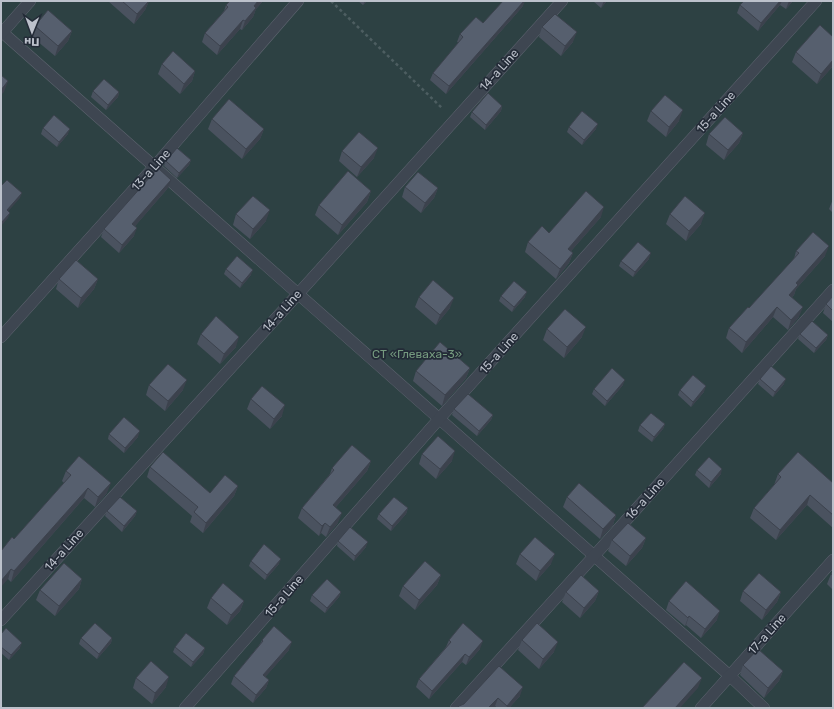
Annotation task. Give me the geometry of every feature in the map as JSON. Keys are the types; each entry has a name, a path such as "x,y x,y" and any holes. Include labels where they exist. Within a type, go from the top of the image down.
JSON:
{"lane":[{"path":"30,1 1,33 730,676 764,708"},
{"name":"13-a Line","path":"1,336 154,167 298,1"},
{"name":"14-a Line","path":"1,620 562,1"},
{"name":"15-a Line","path":"186,708 439,419 816,1"},
{"name":"16-a Line","path":"456,708 833,290"},
{"name":"17-a Line","path":"701,708 833,560"}],"path":[{"path":"331,1 454,120"}],"green space":[{"name":"СТ «Глеваха-3»","path":"1,1 833,1 833,708 1,708"}],"building":[{"path":"122,1 149,1 137,14"},
{"path":"230,1 258,1 254,6 256,8 220,46 205,33 228,7 226,5"},
{"path":"503,1 524,1 449,86 433,73 463,37 460,34 476,17 483,23"},
{"path":"744,1 780,1 761,23 740,5"},
{"path":"48,10 72,31 58,46 35,26"},
{"path":"555,14 577,32 565,46 542,27"},
{"path":"820,25 833,37 833,60 821,74 796,52"},
{"path":"173,51 195,71 184,84 162,64"},
{"path":"1,75 8,81 1,90"},
{"path":"104,79 119,92 108,105 93,91"},
{"path":"488,93 502,106 486,125 472,112"},
{"path":"665,95 683,110 669,127 651,111"},
{"path":"229,99 264,129 246,149 212,119"},
{"path":"582,111 598,124 584,140 569,127"},
{"path":"54,115 70,129 59,142 43,128"},
{"path":"725,117 743,133 728,150 709,134"},
{"path":"359,132 378,148 361,167 342,151"},
{"path":"177,148 191,160 179,173 166,161"},
{"path":"158,168 171,180 132,224 137,228 122,245 104,229"},
{"path":"348,171 371,191 342,225 319,205"},
{"path":"418,172 438,188 425,203 405,187"},
{"path":"7,180 22,193 7,210 10,213 1,223 1,186"},
{"path":"586,191 604,207 568,249 573,253 560,269 528,242 542,226 549,233"},
{"path":"253,196 270,210 253,229 236,214"},
{"path":"685,196 705,213 689,231 670,214"},
{"path":"813,232 829,246 796,283 798,285 789,295 803,307 791,320 777,307 746,342 729,328 799,253 796,251"},
{"path":"638,242 651,253 635,272 621,261"},
{"path":"237,256 253,270 242,283 226,269"},
{"path":"76,260 98,279 81,298 59,279"},
{"path":"433,280 454,298 440,315 419,297"},
{"path":"514,281 527,292 514,307 501,296"},
{"path":"833,296 833,311 826,304"},
{"path":"565,309 586,327 567,347 547,329"},
{"path":"216,316 239,337 224,354 201,334"},
{"path":"812,321 828,335 816,348 800,334"},
{"path":"440,342 470,368 445,395 416,371"},
{"path":"168,364 187,380 168,401 149,385"},
{"path":"771,366 786,379 775,392 760,379"},
{"path":"612,368 625,380 607,401 594,389"},
{"path":"693,375 706,386 693,402 680,390"},
{"path":"262,386 285,405 274,419 251,399"},
{"path":"468,394 493,415 479,431 454,409"},
{"path":"651,413 665,424 654,437 640,425"},
{"path":"124,417 140,431 125,448 109,434"},
{"path":"438,436 455,451 440,469 422,454"},
{"path":"352,445 371,461 333,505 342,513 330,527 325,523 322,526 302,508 334,470 332,468"},
{"path":"163,452 210,493 225,475 238,486 206,523 194,512 198,507 150,467"},
{"path":"798,452 833,483 833,515 810,495 780,530 754,508 781,477 778,474"},
{"path":"79,456 111,483 98,497 88,488 14,571 11,569 1,581 1,551 12,537 14,539 71,475 66,471"},
{"path":"709,457 722,469 711,482 697,470"},
{"path":"579,483 616,515 603,529 567,497"},
{"path":"120,497 137,511 124,526 107,511"},
{"path":"394,497 408,508 392,526 379,514"},
{"path":"628,523 646,538 630,556 612,540"},
{"path":"350,527 368,542 355,556 338,541"},
{"path":"535,537 555,554 540,571 520,554"},
{"path":"264,544 281,559 267,575 251,561"},
{"path":"425,561 441,575 419,600 403,586"},
{"path":"64,563 82,579 59,606 40,590"},
{"path":"759,573 781,592 766,610 743,591"},
{"path":"581,575 599,591 584,608 566,592"},
{"path":"327,579 341,592 327,608 312,595"},
{"path":"686,581 720,611 705,629 689,616 688,618 669,601"},
{"path":"223,583 244,601 231,615 211,598"},
{"path":"95,623 112,638 99,654 81,638"},
{"path":"463,623 483,641 469,657 465,654 432,691 419,679 451,642 449,640"},
{"path":"537,623 558,642 543,659 522,640"},
{"path":"274,626 292,642 263,675 269,680 256,695 234,676"},
{"path":"6,628 22,643 11,655 1,647 1,634"},
{"path":"186,633 205,648 193,662 175,647"},
{"path":"758,649 783,671 768,688 743,665"},
{"path":"151,661 169,677 155,693 136,678"},
{"path":"684,662 702,678 675,708 642,708"},
{"path":"499,666 523,687 507,706 498,698 488,708 457,708 464,704"}]}
